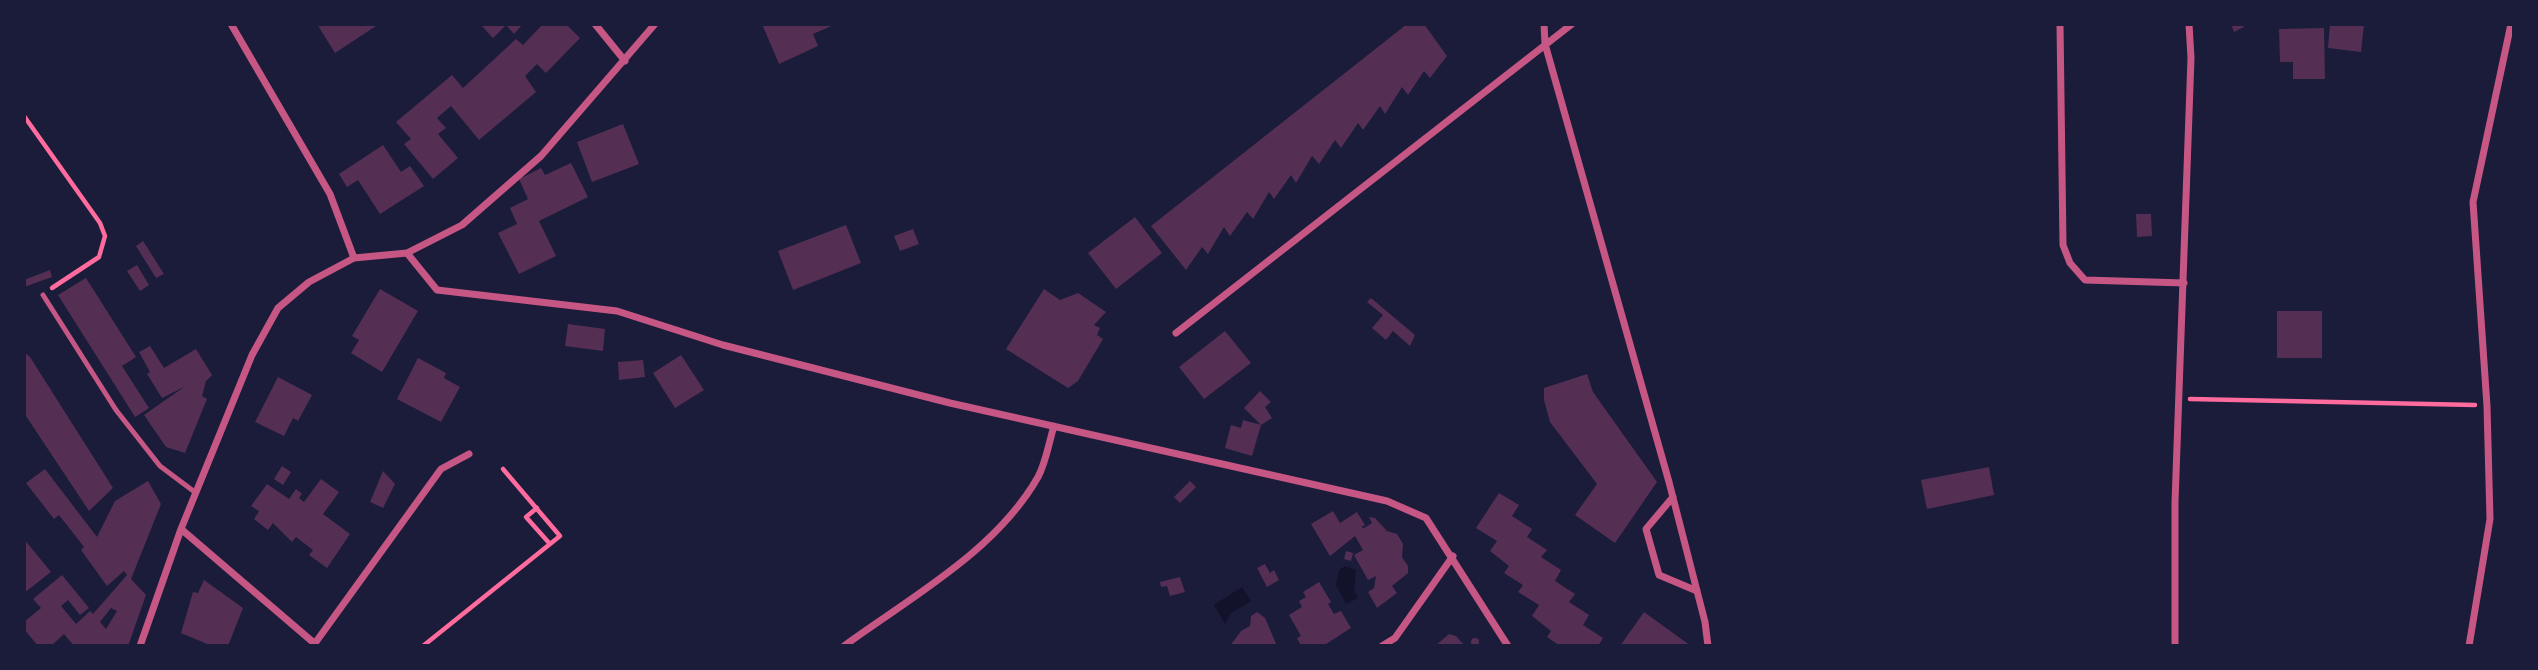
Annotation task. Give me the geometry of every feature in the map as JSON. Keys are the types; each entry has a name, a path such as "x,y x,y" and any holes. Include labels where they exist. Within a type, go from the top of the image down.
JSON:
{"street":[{"path":"232,24 330,194 354,258"},
{"path":"595,24 625,61"},
{"path":"140,646 181,529 252,355 278,308 309,282 354,258 407,253 462,226 541,156 655,24"},
{"path":"1544,24 1545,44 1673,498 1697,590 1707,646"},
{"path":"1176,333 1572,24"},
{"path":"2060,24 2063,245 2070,263 2085,280 2183,283"},
{"path":"2175,646 2179,399 2191,58 2189,24"},
{"path":"2469,646 2490,519 2487,405 2473,202 2511,24"},
{"path":"407,253 438,290 617,311 723,345 1054,426 1387,502 1426,517 1508,646"},
{"path":"844,646 967,557 1017,509 1039,474 1054,426"},
{"path":"181,529 315,645 441,469 469,454"},
{"path":"1673,498 1646,529 1658,575 1697,590"},
{"path":"1381,646 1395,638 1453,556"}],"lane":[{"path":"43,295 116,410 160,466 196,493"}],"path":[{"path":"24,116 100,223 105,236 99,257 43,295"},
{"path":"2179,399 2487,405"},
{"path":"423,646 560,536 503,469"},
{"path":"537,508 526,517 550,544"}],"shaded area":[{"path":"1345,566 1356,570 1354,590 1358,598 1346,604 1336,585 1339,570"},
{"path":"1242,587 1251,601 1231,613 1225,624 1214,605"}],"building":[{"path":"317,24 379,24 335,53"},
{"path":"480,24 523,24 514,34 506,25 493,38"},
{"path":"543,24 566,24 580,38 546,73 537,64 525,76 536,92 479,140 451,106 437,118 446,128 438,134 458,158 433,179 404,144 411,139 396,122 452,75 463,88 516,39 523,45"},
{"path":"762,24 836,24 813,34 818,46 779,64"},
{"path":"1407,24 1424,24 1447,56 1430,78 1424,71 1408,95 1402,87 1385,114 1380,106 1363,130 1358,123 1341,148 1335,140 1319,164 1312,156 1296,183 1291,175 1274,199 1269,192 1253,219 1247,212 1230,236 1224,227 1208,254 1202,247 1186,270 1151,226"},
{"path":"2231,24 2242,24 2244,27 2234,32"},
{"path":"2330,24 2364,24 2361,52 2328,48"},
{"path":"2324,28 2325,79 2293,79 2293,62 2280,62 2279,29"},
{"path":"623,124 639,164 592,182 577,142"},
{"path":"383,145 401,172 410,166 424,186 380,214 358,180 347,187 339,174"},
{"path":"571,163 588,197 539,221 556,256 519,274 498,233 517,224 510,208 528,199 519,179 541,168 545,175"},
{"path":"2136,214 2151,214 2152,236 2137,237"},
{"path":"1135,217 1162,253 1116,289 1088,253"},
{"path":"846,225 861,263 793,290 778,251"},
{"path":"913,229 919,244 900,251 894,236"},
{"path":"143,241 164,274 156,278 136,246"},
{"path":"137,265 149,285 140,291 127,271"},
{"path":"50,270 52,277 24,287 24,280"},
{"path":"86,278 136,357 122,366 149,408 135,417 58,295"},
{"path":"380,289 418,311 382,372 351,353 359,340 352,336"},
{"path":"1044,289 1060,300 1078,293 1106,312 1094,325 1100,328 1097,335 1103,339 1078,381 1068,388 1006,349"},
{"path":"1371,298 1415,335 1410,346 1393,331 1386,340 1372,328 1383,315 1367,302"},
{"path":"2277,311 2322,311 2322,358 2277,358"},
{"path":"568,324 605,329 603,351 565,346"},
{"path":"1225,331 1251,363 1204,399 1179,367"},
{"path":"150,346 164,368 196,349 212,375 206,381 202,396 207,399 185,453 166,447 144,415 184,387 162,398 147,374 150,372 139,352"},
{"path":"24,352 30,357 113,488 89,511 24,413"},
{"path":"681,355 704,390 675,408 653,373"},
{"path":"418,358 446,373 444,378 460,387 441,422 397,399"},
{"path":"643,360 645,377 619,380 618,362"},
{"path":"1587,374 1593,392 1657,482 1615,543 1575,515 1597,484 1550,422 1544,400 1544,388"},
{"path":"278,377 312,395 298,421 293,418 284,436 255,422"},
{"path":"1260,391 1271,402 1265,407 1272,418 1261,425 1244,408"},
{"path":"1243,420 1261,425 1252,456 1225,448 1231,425 1241,428"},
{"path":"282,466 291,472 283,485 274,479"},
{"path":"1989,467 1994,495 1927,509 1921,480"},
{"path":"45,469 97,537 115,501 148,481 161,504 131,579 146,595 128,646 74,646 64,634 51,646 38,646 24,629 24,622 41,608 33,599 62,575 89,608 80,615 68,600 61,606 76,624 90,611 93,614 127,575 124,571 107,586 81,550 84,547 59,515 54,519 26,483","holes":["111,608 117,611 106,629 100,622"]},
{"path":"383,471 395,484 383,508 370,502"},
{"path":"321,479 339,492 323,514 350,534 327,568 309,555 313,550 296,537 292,542 273,523 268,530 254,519 259,511 251,506 267,484 289,499 296,489 302,494 299,498 304,502"},
{"path":"1190,481 1196,487 1180,503 1174,497"},
{"path":"1499,493 1519,505 1512,516 1532,529 1527,537 1547,550 1541,557 1561,570 1555,581 1575,594 1569,602 1589,615 1583,625 1603,638 1598,646 1560,646 1547,637 1551,631 1532,616 1539,605 1518,592 1523,585 1504,573 1509,566 1490,551 1497,541 1476,528"},
{"path":"1333,511 1340,523 1357,512 1365,525 1361,527 1364,528 1372,523 1369,517 1375,518 1387,531 1397,534 1403,544 1402,557 1408,566 1408,573 1392,586 1397,593 1377,608 1368,592 1374,588 1376,576 1368,580 1354,555 1363,550 1355,536 1330,556 1311,524"},
{"path":"24,539 51,572 24,593"},
{"path":"1346,551 1353,553 1351,561 1344,559"},
{"path":"1265,564 1270,573 1274,570 1279,580 1267,587 1257,568"},
{"path":"1180,577 1185,592 1170,596 1167,586 1161,587 1160,582"},
{"path":"204,580 243,608 228,646 212,646 181,633 193,592 198,593"},
{"path":"1319,582 1331,602 1328,604 1334,614 1341,611 1351,628 1323,646 1301,646 1297,638 1301,636 1289,615 1302,607 1299,601 1306,597 1303,592"},
{"path":"1257,612 1265,618 1277,646 1230,646 1241,631 1250,626 1251,616"},
{"path":"1644,612 1691,646 1620,646"},
{"path":"1449,634 1456,636 1465,646 1435,646"},
{"path":"1475,638 1479,642 1475,646 1471,642"}]}
